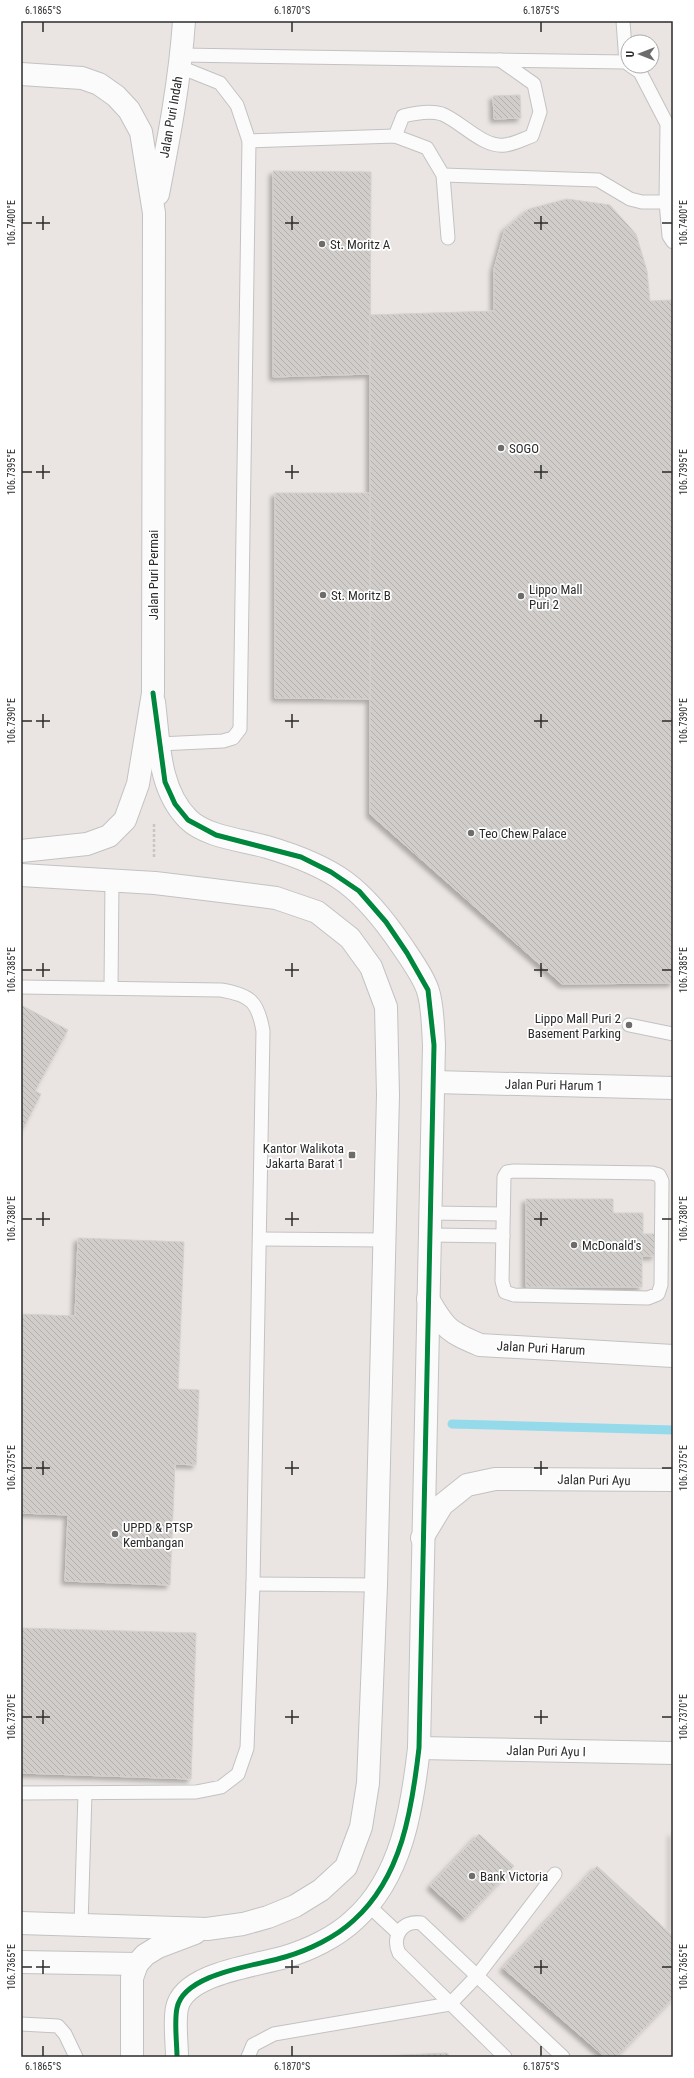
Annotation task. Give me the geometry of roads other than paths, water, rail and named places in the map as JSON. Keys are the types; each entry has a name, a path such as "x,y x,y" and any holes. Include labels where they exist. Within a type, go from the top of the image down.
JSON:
{"street":[{"name":"Jalan Puri Indah","path":"154,213 181,61 184,21"},
{"path":"21,74 82,78 99,84 116,96 129,110 141,132 149,170 154,213"},
{"name":"Jalan Puri Permai","path":"21,851 87,844 109,836 125,820 138,784 153,693 154,213"},
{"path":"153,693 165,782 175,804 188,820 216,835 301,858 331,872 359,891 386,922 407,953 428,990 434,1045 418,1748 414,1792 407,1826 396,1859 375,1896 345,1928 314,1946 286,1957 227,1971 196,1984 184,1996 176,2008 177,2057"},
{"path":"21,875 155,883 276,898 317,912 350,938 371,967 386,1007 388,1095 378,1240 376,1585 368,1783 361,1827 346,1867 321,1890 294,1906 268,1917 243,1924 207,1929 158,1947 145,1955 137,1964 132,1978 132,2057"},
{"name":"Jalan Puri Harum 1","path":"434,1082 673,1088"},
{"name":"Jalan Puri Harum","path":"428,1299 442,1323 459,1336 480,1345 673,1356"},
{"name":"Jalan Puri Ayu","path":"422,1538 442,1505 467,1485 495,1479 673,1480"},
{"name":"Jalan Puri Ayu I","path":"418,1748 673,1753"},
{"path":"21,1924 82,1915 207,1929"},
{"path":"21,1962 137,1964"}],"lane":[{"path":"623,21 625,34"},
{"path":"181,61 500,60 620,64"},
{"path":"395,136 403,116 419,112 441,114 467,128 486,142 505,145 532,136 540,112 534,84 500,60"},
{"path":"159,744 223,741 233,738 240,729 249,141 237,105 220,83 181,61"},
{"path":"641,74 667,124 670,202 669,236 673,242"},
{"path":"249,141 395,136 428,148 443,175 448,238"},
{"path":"443,175 598,180 630,199 642,202 670,202"},
{"path":"111,988 112,880"},
{"path":"21,987 221,990 239,994 252,1001 260,1013 263,1031 253,1584 247,1748 238,1774 221,1787 196,1792 21,1793"},
{"path":"629,1025 673,1034"},
{"path":"507,1172 652,1173 659,1175 662,1181 661,1286 658,1294 648,1298 514,1295 505,1292 502,1281 503,1236 504,1177 507,1172"},
{"path":"431,1213 503,1214"},
{"path":"430,1235 503,1236"},
{"path":"260,1239 315,1241 378,1240"},
{"path":"253,1584 376,1585"},
{"path":"82,1915 85,1793"},
{"path":"248,2057 253,2045 274,2034 450,2004 477,1976 555,1874"},
{"path":"368,1905 398,1933"},
{"path":"505,2057 399,1953 396,1946 398,1933 406,1925 414,1922 422,1923 563,2057"},
{"path":"21,2024 58,2026 76,2057"}],"waterway":[{"path":"452,1424 673,1430"}],"place":[{"name":"St. Moritz A","path":"322,244"},
{"name":"SOGO","path":"501,448"},
{"name":"St. Moritz B","path":"323,595"},
{"name":"Lippo Mall Puri 2","path":"521,596"},
{"name":"Teo Chew Palace","path":"471,833"},
{"name":"Lippo Mall Puri 2 Basement Parking","path":"629,1025"},
{"name":"Kantor Walikota Jakarta Barat 1","path":"352,1155"},
{"name":"McDonald's","path":"574,1245"},
{"name":"UPPD & PTSP Kembangan","path":"115,1534"},
{"name":"Bank Victoria","path":"472,1876"}]}
